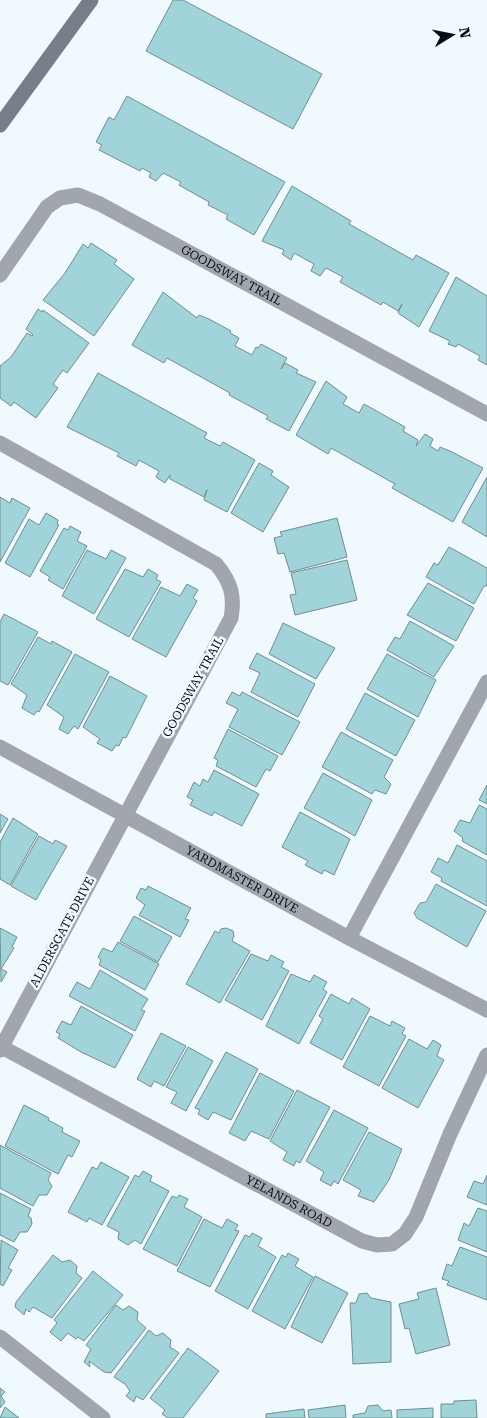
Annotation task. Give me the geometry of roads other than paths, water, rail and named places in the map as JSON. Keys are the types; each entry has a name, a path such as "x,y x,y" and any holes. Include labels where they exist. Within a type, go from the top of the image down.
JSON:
{"main road":[{"path":"0,125 91,0"}],"street":[{"name":"GOODSWAY TRAIL","path":"0,275 47,207 60,198 78,195 100,204 487,414"},
{"name":"GOODSWAY TRAIL","path":"0,443 204,556 216,564 226,576 232,589 233,604 231,618 124,814"},
{"path":"350,938 487,682"},
{"name":"YARDMASTER DRIVE","path":"0,747 350,938 487,1010"},
{"name":"ALDERSGATE DRIVE","path":"0,1047 124,814"},
{"name":"YELANDS ROAD","path":"0,1047 362,1241 377,1245 392,1244 405,1234 416,1217 450,1134 487,1056"},
{"path":"0,1337 103,1418"}]}
